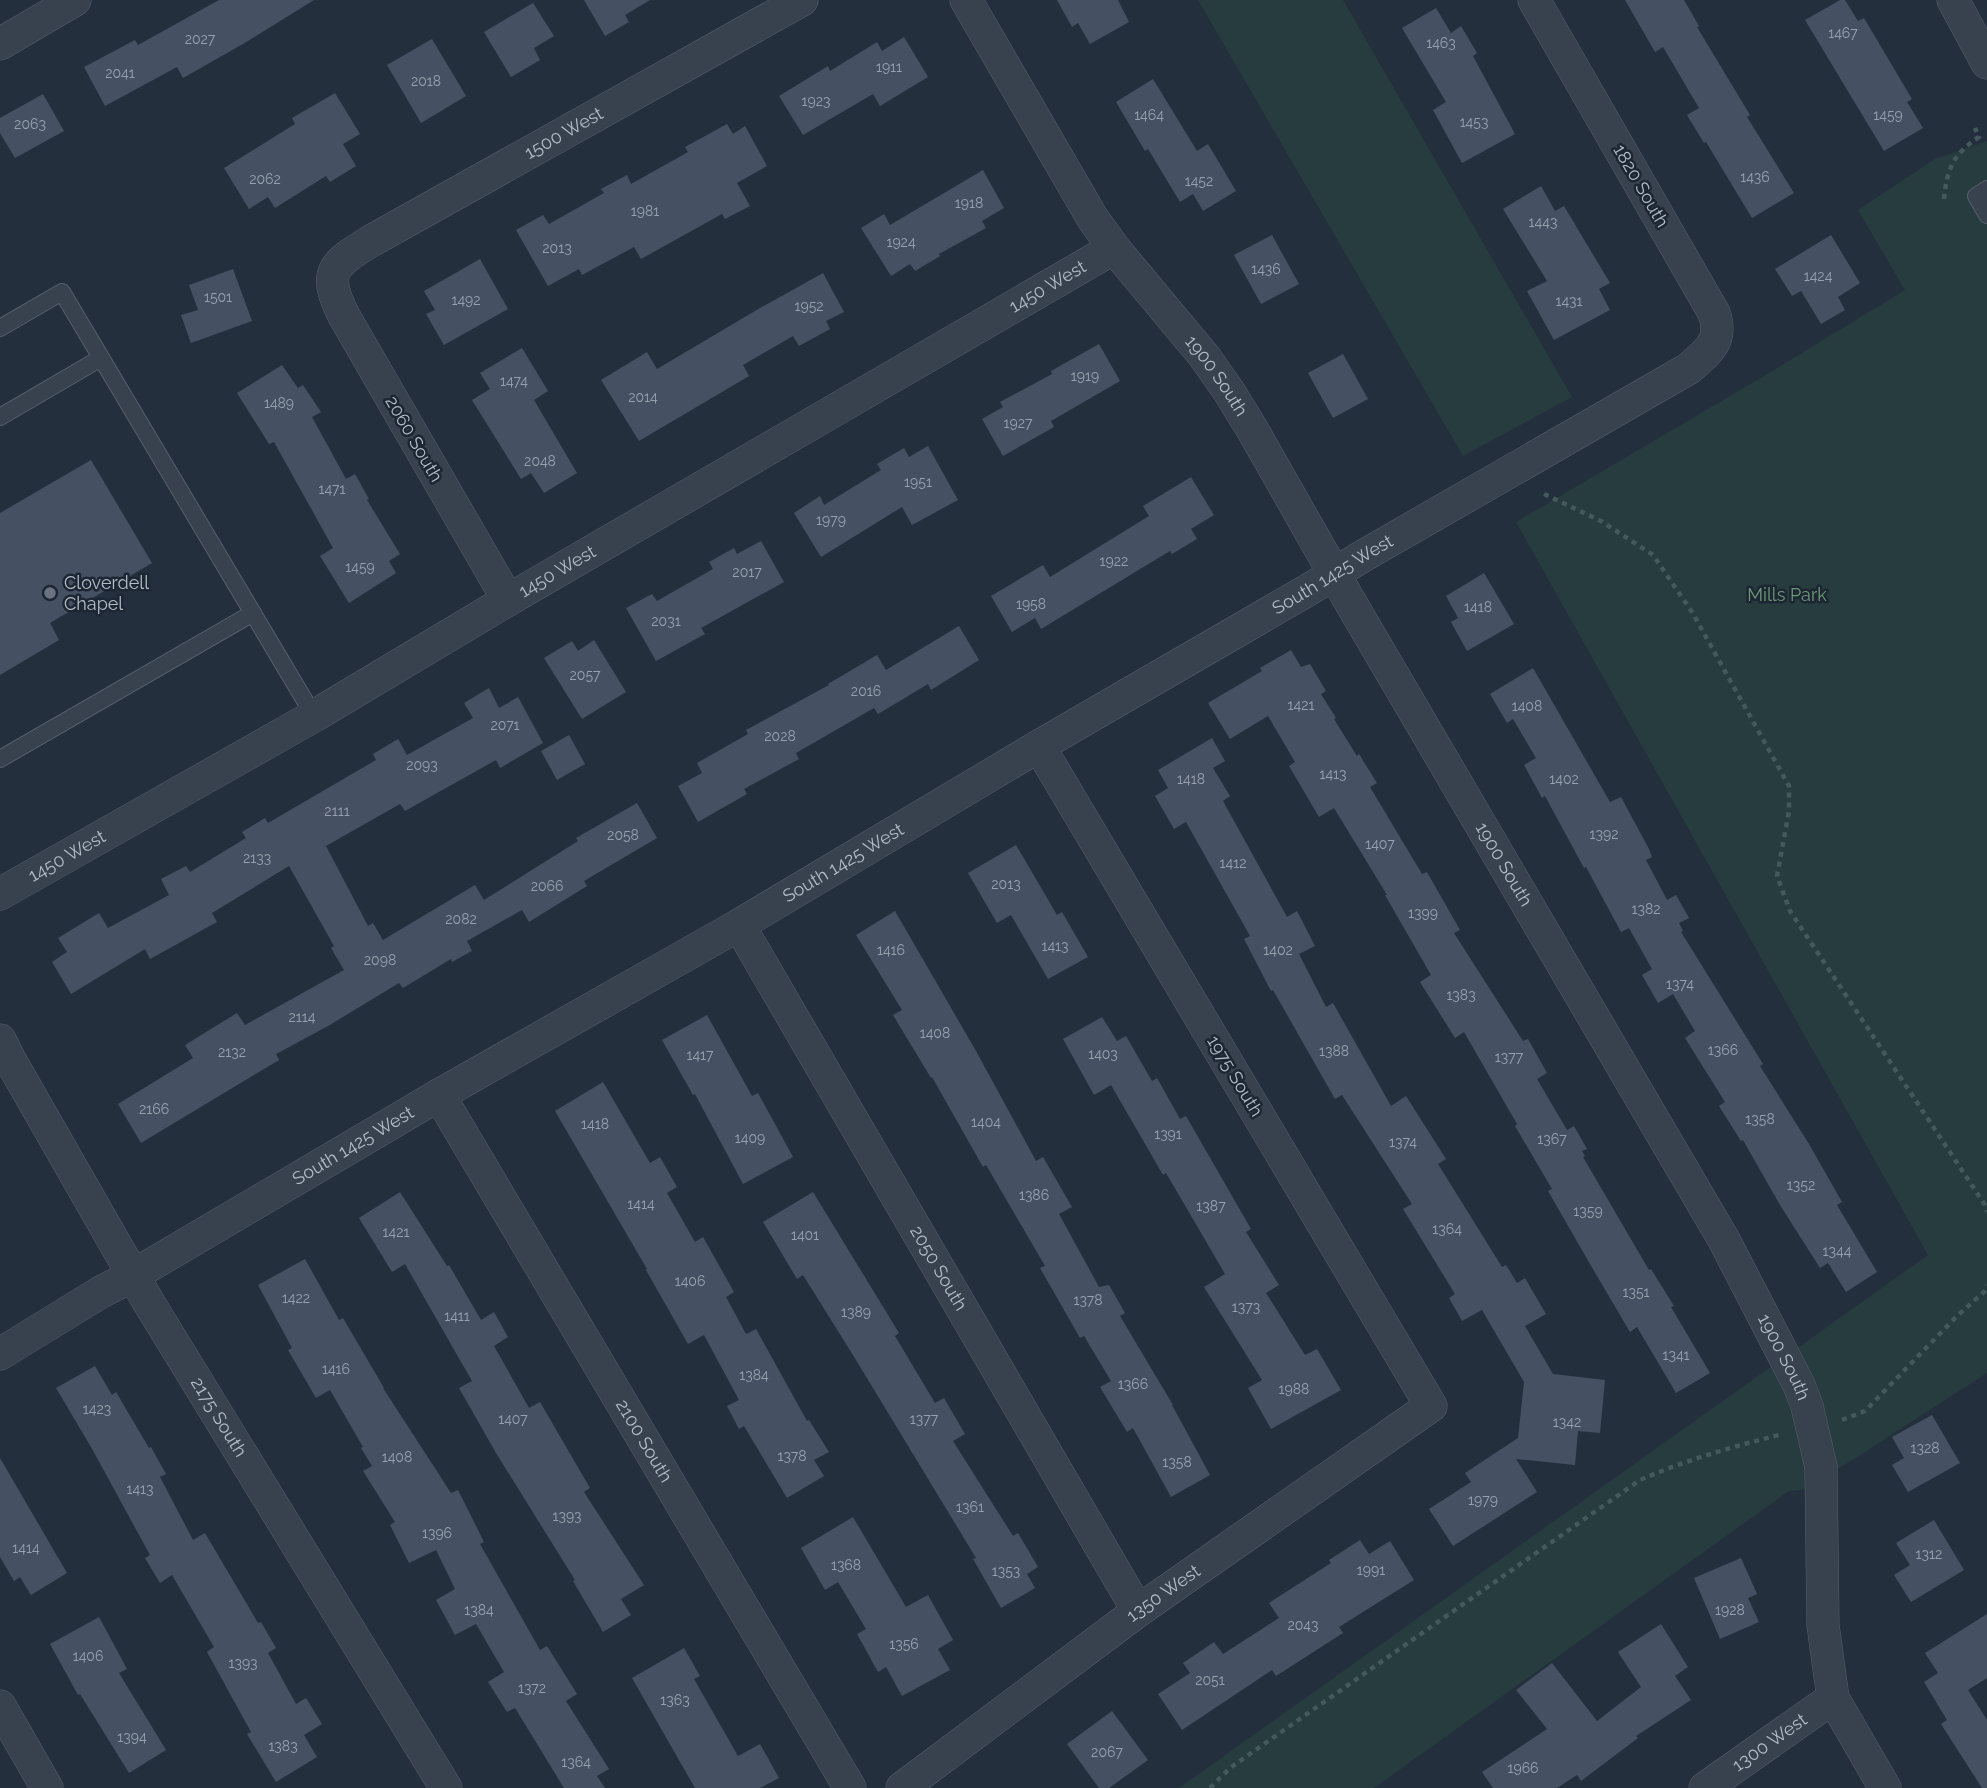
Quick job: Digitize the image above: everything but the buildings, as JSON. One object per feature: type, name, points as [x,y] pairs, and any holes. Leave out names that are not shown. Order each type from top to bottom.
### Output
[{"type":"street","points":[[0,44],[75,0]]},
{"type":"street","name":"1500 West","points":[[333,274],[348,257],[371,241],[802,0]]},
{"type":"street","name":"1900 South","points":[[966,0],[1093,219],[1228,390],[1724,1240],[1799,1385],[1807,1406],[1821,1466],[1823,1625],[1833,1698],[1885,1788]]},
{"type":"street","name":"1820 South","points":[[1534,0],[1714,313],[1718,324],[1717,339],[1688,369]]},
{"type":"street","points":[[1953,0],[1987,63]]},
{"type":"street","name":"1450 West","points":[[0,894],[314,716],[508,600],[1114,248]]},
{"type":"street","name":"2060 South","points":[[333,274],[332,290],[344,316],[508,600]]},
{"type":"street","name":"South 1425 West","points":[[0,1354],[439,1095],[739,925],[1038,746],[1688,369]]},
{"type":"street","name":"1975 South","points":[[1038,746],[1431,1406]]},
{"type":"street","name":"2050 South","points":[[739,925],[1138,1611]]},
{"type":"street","name":"2175 South","points":[[0,1040],[132,1276],[446,1788]]},
{"type":"street","name":"2100 South","points":[[439,1095],[850,1788]]},
{"type":"street","name":"1350 West","points":[[902,1788],[1138,1611],[1431,1406]]},
{"type":"street","name":"1300 West","points":[[1705,1788],[1833,1698]]},
{"type":"street","points":[[0,1706],[47,1788]]},
{"type":"lane","points":[[1987,189],[1976,196],[1987,215]]},
{"type":"lane","points":[[0,328],[62,292],[314,716]]},
{"type":"lane","points":[[0,417],[101,358]]},
{"type":"lane","points":[[0,759],[253,613]]},
{"type":"path","points":[[1944,199],[1946,177],[1954,159],[1979,137],[1975,128]]},
{"type":"path","points":[[1544,494],[1601,521],[1653,555],[1692,612],[1789,786],[1789,811],[1777,876],[1790,911],[1987,1212]]},
{"type":"path","points":[[1842,1420],[1865,1411],[1986,1289]]},
{"type":"path","points":[[1210,1788],[1230,1768],[1640,1480],[1733,1446],[1783,1434]]},
{"type":"green space","points":[[1198,0],[1343,0],[1572,397],[1463,456]]},
{"type":"green space","name":"Mills Park","points":[[1987,141],[1987,1373],[1851,1461],[1802,1490],[1789,1491],[1374,1788],[1179,1788],[1928,1255],[1516,522],[1905,290],[1858,210],[1935,159]]},
{"type":"place","name":"Cloverdell Chapel","points":[[50,593]]}]
